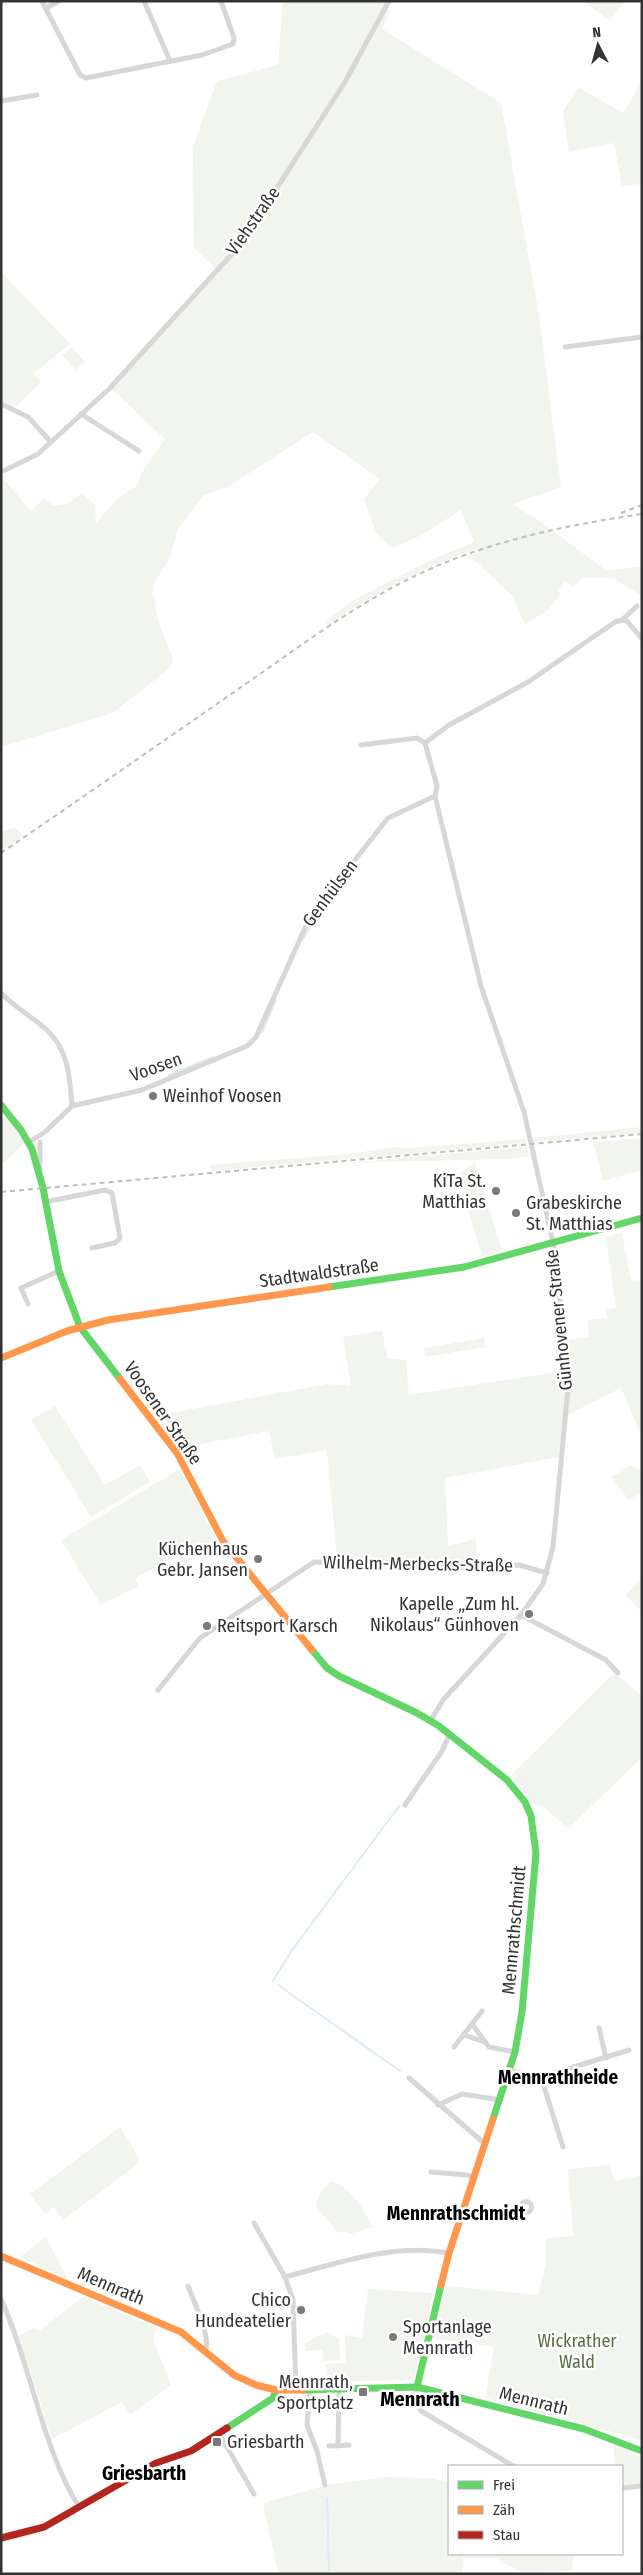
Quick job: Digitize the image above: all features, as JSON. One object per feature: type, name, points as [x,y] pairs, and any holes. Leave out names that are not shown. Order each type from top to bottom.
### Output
[{"type":"street","points":[[42,1],[80,75],[86,78],[202,55],[233,44],[234,38],[221,1]]},
{"type":"street","points":[[46,8],[59,1]]},
{"type":"street","points":[[144,1],[170,61]]},
{"type":"street","name":"Viehstraße","points":[[1,472],[38,454],[110,388],[251,231],[349,75],[389,1]]},
{"type":"street","points":[[1,101],[37,96]]},
{"type":"street","points":[[565,347],[642,337]]},
{"type":"street","points":[[1,404],[28,417],[51,442]]},
{"type":"street","points":[[81,414],[139,451]]},
{"type":"street","points":[[425,743],[450,725],[528,682],[615,622],[622,620],[636,606]]},
{"type":"street","points":[[622,620],[627,621],[642,639]]},
{"type":"street","points":[[361,745],[417,738],[425,743],[437,786],[435,796]]},
{"type":"street","name":"Günhovener Straße","points":[[431,1720],[443,1700],[521,1615],[544,1584],[552,1548],[568,1388],[556,1256],[524,1112],[481,986],[435,796]]},
{"type":"street","name":"Genhülsen","points":[[247,1046],[256,1037],[310,917],[388,818],[435,796]]},
{"type":"street","points":[[1,993],[24,1014],[48,1031],[59,1045],[70,1074],[72,1106],[45,1132],[28,1142]]},
{"type":"street","name":"Voosen","points":[[72,1106],[142,1090],[247,1046]]},
{"type":"street","points":[[1,1105],[28,1142],[40,1172]]},
{"type":"street","points":[[32,1149],[40,1142],[45,1132]]},
{"type":"street","points":[[40,1142],[40,1172],[59,1271],[80,1327]]},
{"type":"street","points":[[45,1202],[105,1190],[112,1193],[120,1238],[115,1243],[92,1248]]},
{"type":"street","name":"Stadtwaldstraße","points":[[1,1358],[80,1327],[137,1315],[464,1267],[642,1218]]},
{"type":"street","points":[[28,1304],[22,1288],[59,1271]]},
{"type":"street","name":"Voosener Straße","points":[[80,1327],[176,1453],[223,1541],[268,1593],[327,1668],[342,1679],[431,1720],[449,1736],[504,1776],[520,1792],[530,1811]]},
{"type":"street","name":"Wilhelm-Merbecks-Straße","points":[[268,1593],[272,1588],[314,1562],[325,1561],[467,1568],[519,1565],[547,1573]]},
{"type":"street","points":[[158,1690],[200,1638],[268,1593]]},
{"type":"street","points":[[521,1615],[606,1660],[618,1673]]},
{"type":"street","points":[[405,1805],[442,1751],[449,1736]]},
{"type":"street","name":"Mennrathschmidt","points":[[418,2387],[449,2253],[516,2052],[522,2012],[536,1853],[535,1832],[530,1811]]},
{"type":"street","name":"Mennrathschmidt","points":[[454,2048],[482,2010]]},
{"type":"street","points":[[472,2024],[489,2047],[516,2052]]},
{"type":"street","points":[[599,2028],[606,2058]]},
{"type":"street","points":[[464,2035],[485,2042]]},
{"type":"street","points":[[511,2071],[541,2077],[629,2050]]},
{"type":"street","points":[[541,2077],[563,2147]]},
{"type":"street","points":[[408,2078],[485,2144]]},
{"type":"street","points":[[438,2105],[462,2094],[501,2100]]},
{"type":"street","points":[[431,2172],[468,2175],[474,2179]]},
{"type":"street","points":[[463,2211],[500,2218],[524,2212]]},
{"type":"street","points":[[254,2223],[285,2277],[293,2300],[296,2390]]},
{"type":"street","points":[[285,2277],[372,2254],[437,2251],[449,2253]]},
{"type":"street","name":"Mennrath","points":[[1,2256],[181,2332],[234,2375],[256,2385],[276,2390],[418,2387],[584,2429],[642,2451]]},
{"type":"street","points":[[188,2286],[205,2332],[207,2347],[205,2351]]},
{"type":"street","points":[[1,2299],[20,2345],[56,2457],[80,2507]]},
{"type":"street","points":[[418,2387],[415,2400],[421,2411],[511,2465]]},
{"type":"street","points":[[338,2446],[339,2388]]},
{"type":"street","points":[[1,2538],[44,2527],[156,2463],[191,2451],[273,2398],[276,2390]]},
{"type":"street","points":[[310,2390],[307,2425],[317,2452],[325,2484]]},
{"type":"street","points":[[219,2433],[254,2494]]},
{"type":"street","points":[[329,2446],[349,2445]]},
{"type":"street","points":[[623,2488],[642,2486]]},
{"type":"green space","points":[[283,1],[388,1],[384,8],[390,10],[382,29],[501,103],[539,315],[561,487],[513,504],[548,527],[549,532],[553,531],[607,571],[642,566],[642,596],[613,578],[583,578],[573,587],[565,581],[558,590],[561,593],[548,610],[525,624],[512,596],[476,562],[467,557],[478,553],[476,549],[437,564],[399,582],[328,626],[326,623],[330,620],[329,618],[357,598],[435,558],[474,542],[461,510],[422,535],[391,548],[376,533],[364,499],[380,479],[313,432],[229,486],[203,496],[178,529],[169,560],[154,583],[153,593],[158,621],[173,659],[171,667],[113,713],[1,747],[1,476],[31,511],[44,498],[54,506],[67,504],[82,493],[95,505],[96,523],[118,498],[137,486],[141,474],[165,439],[112,389],[217,270],[194,248],[193,147],[217,81],[278,65]]},
{"type":"green space","points":[[583,1],[625,1],[610,21]]},
{"type":"green space","points":[[642,81],[642,184],[622,186],[614,143],[569,152],[563,111],[579,88],[623,113]]},
{"type":"green space","points":[[2,273],[70,344],[33,374],[41,382],[14,408],[1,401]]},
{"type":"green space","points":[[72,347],[85,362],[75,370],[62,355]]},
{"type":"green space","points":[[16,828],[23,836],[1,851],[1,831]]},
{"type":"green space","points":[[6,1116],[25,1142],[4,1163],[1,1160],[1,1120]]},
{"type":"green space","points":[[642,1127],[642,1133],[532,1142],[531,1138]]},
{"type":"green space","points":[[642,1138],[642,1170],[603,1181],[593,1142]]},
{"type":"green space","points":[[526,1139],[527,1143],[212,1171],[210,1165],[348,1154],[396,1147],[408,1148]]},
{"type":"green space","points":[[527,1147],[529,1156],[505,1159],[345,1163]]},
{"type":"green space","points":[[475,1162],[502,1251],[482,1256],[458,1175]]},
{"type":"green space","points":[[622,1232],[631,1281],[642,1280],[642,1437],[621,1388],[563,1417],[559,1457],[445,1478],[448,1546],[476,1539],[477,1564],[337,1559],[327,1450],[275,1459],[269,1431],[178,1448],[154,1416],[327,1384],[351,1386],[343,1337],[380,1331],[382,1331],[388,1358],[406,1360],[409,1395],[570,1370],[568,1340],[589,1337],[588,1320],[607,1318],[606,1310],[616,1308],[606,1237]]},
{"type":"green space","points":[[484,1338],[485,1347],[425,1357],[424,1348]]},
{"type":"green space","points":[[55,1406],[105,1485],[140,1465],[150,1482],[91,1517],[31,1420]]},
{"type":"green space","points":[[632,1465],[642,1471],[642,1493],[629,1500],[611,1477]]},
{"type":"green space","points":[[180,1469],[221,1550],[181,1563],[178,1556],[135,1578],[139,1586],[101,1605],[61,1540]]},
{"type":"green space","points":[[642,1579],[642,1612],[625,1595]]},
{"type":"green space","points":[[614,1673],[642,1696],[642,1757],[568,1829],[543,1806],[531,1804],[511,1775]]},
{"type":"green space","points":[[120,2127],[139,2158],[138,2164],[63,2220],[54,2207],[45,2214],[30,2194]]},
{"type":"green space","name":"Wickrather Wald","points":[[609,2165],[615,2181],[642,2175],[642,2440],[485,2398],[494,2347],[432,2338],[440,2295],[447,2286],[538,2295],[546,2262],[546,2238],[573,2236],[568,2169]]},
{"type":"green space","points":[[331,2181],[339,2184],[351,2194],[361,2206],[373,2227],[350,2234],[346,2231],[338,2233],[316,2206],[319,2194]]},
{"type":"green space","points":[[46,2237],[67,2278],[20,2257]]},
{"type":"green space","name":"Sportanlage Mennrath","points":[[368,2289],[433,2293],[414,2378],[411,2380],[327,2382],[326,2364],[346,2363],[345,2335],[362,2338]]},
{"type":"green space","points":[[83,2297],[157,2328],[153,2339],[171,2385],[130,2415],[122,2402],[52,2439],[19,2336],[34,2328],[39,2331]]},
{"type":"green space","points":[[327,2332],[339,2338],[340,2360],[323,2361],[322,2350],[306,2351],[305,2343]]},
{"type":"green space","points":[[613,2442],[642,2458],[642,2484],[623,2485],[623,2465],[615,2465]]},
{"type":"green space","points":[[385,2477],[432,2478],[448,2483],[448,2555],[574,2555],[572,2571],[521,2572],[496,2558],[463,2558],[462,2574],[278,2574],[263,2503],[327,2485]]},
{"type":"waterway","points":[[303,939],[325,902]]},
{"type":"waterway","points":[[262,1032],[276,1000]]},
{"type":"waterway","points":[[169,1075],[213,1057]]},
{"type":"waterway","points":[[273,1981],[292,1950],[400,1805]]},
{"type":"waterway","points":[[278,1985],[400,2071]]},
{"type":"waterway","points":[[80,2502],[97,2492]]},
{"type":"waterway","points":[[327,2498],[329,2570]]},
{"type":"waterway","points":[[45,2530],[75,2514]]},
{"type":"waterway","points":[[1,2542],[35,2533]]},
{"type":"railway","points":[[621,513],[642,505]]},
{"type":"railway","points":[[1,853],[313,637],[382,593],[456,558],[507,541],[560,528],[642,514]]},
{"type":"railway","points":[[1,1192],[642,1134]]},
{"type":"traffic: fast","points":[[1,1105],[21,1130],[32,1149],[43,1188],[59,1271],[80,1327],[120,1379]]},
{"type":"traffic: fast","points":[[329,1287],[464,1267],[642,1218]]},
{"type":"traffic: fast","points":[[312,1650],[327,1668],[339,1676],[417,1713],[439,1726],[507,1780],[525,1802],[531,1816],[536,1853],[522,2012],[515,2052],[493,2119]]},
{"type":"traffic: fast","points":[[417,2387],[441,2285]]},
{"type":"traffic: fast","points":[[303,2390],[417,2387],[584,2429],[642,2451]]},
{"type":"traffic: fast","points":[[227,2428],[273,2398],[276,2390]]},
{"type":"traffic: slow","points":[[1,1358],[67,1331],[108,1320],[329,1287]]},
{"type":"traffic: slow","points":[[120,1379],[177,1453],[223,1541],[312,1650]]},
{"type":"traffic: slow","points":[[441,2285],[449,2253],[493,2119]]},
{"type":"traffic: slow","points":[[1,2256],[181,2332],[234,2375],[256,2385],[276,2390],[303,2390]]},
{"type":"traffic: jam","points":[[1,2538],[44,2527],[156,2463],[191,2451],[227,2428]]},
{"type":"place","name":"Weinhof Voosen","points":[[153,1096]]},
{"type":"place","name":"KiTa St. Matthias","points":[[496,1191]]},
{"type":"place","name":"Grabeskirche St. Matthias","points":[[516,1213]]},
{"type":"place","name":"Küchenhaus Gebr. Jansen","points":[[258,1559]]},
{"type":"place","name":"Kapelle „Zum hl. Nikolaus“ Günhoven","points":[[529,1614]]},
{"type":"place","name":"Reitsport Karsch","points":[[207,1626]]},
{"type":"place","name":"Chico Hundeatelier","points":[[301,2310]]},
{"type":"place","name":"Sportanlage Mennrath","points":[[393,2337]]},
{"type":"place","name":"Mennrath, Sportplatz","points":[[363,2392]]},
{"type":"place","name":"Griesbarth","points":[[217,2442]]},
{"type":"district","name":"Mennrathheide","points":[[558,2077]]},
{"type":"district","name":"Mennrathschmidt","points":[[456,2213]]},
{"type":"district","name":"Mennrath","points":[[420,2399]]},
{"type":"district","name":"Griesbarth","points":[[144,2473]]}]
